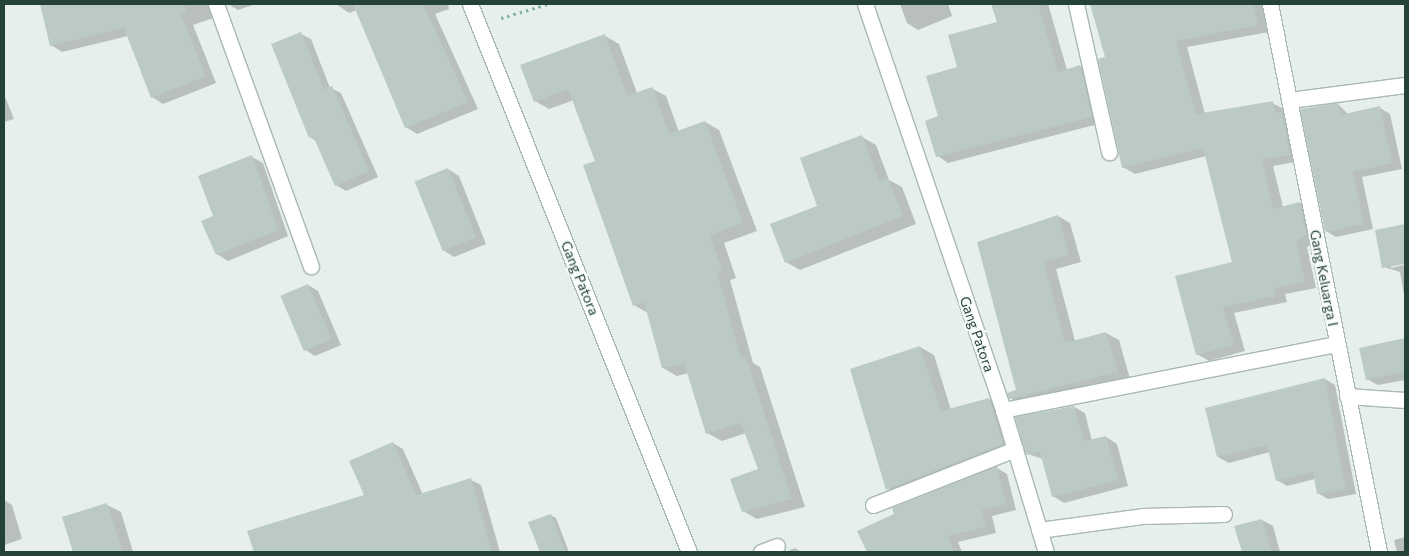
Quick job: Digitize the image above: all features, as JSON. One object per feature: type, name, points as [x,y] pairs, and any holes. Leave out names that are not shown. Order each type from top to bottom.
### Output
[{"type":"street","points":[[216,4],[311,266]]},
{"type":"street","name":"Gang Patora","points":[[470,4],[689,552]]},
{"type":"street","name":"Gang Patora","points":[[865,4],[1003,410],[1046,552]]},
{"type":"street","points":[[1076,4],[1109,152]]},
{"type":"street","name":"Gang Keluarga I","points":[[1270,4],[1379,552]]},
{"type":"street","points":[[1289,100],[1405,85]]},
{"type":"street","points":[[1003,410],[1337,344]]},
{"type":"street","points":[[1348,396],[1405,400]]},
{"type":"street","points":[[873,505],[1015,449]]},
{"type":"street","points":[[1039,530],[1142,516],[1224,514]]},
{"type":"street","points":[[761,552],[777,546]]},
{"type":"path","points":[[479,25],[548,4]]},
{"type":"building","points":[[40,4],[185,4],[186,13],[181,14],[206,76],[151,98],[124,28],[50,46]]},
{"type":"building","points":[[353,4],[423,4],[468,102],[405,128]]},
{"type":"building","points":[[991,4],[1038,4],[1058,72],[1080,65],[1092,117],[936,157],[925,121],[938,116],[926,76],[957,67],[948,35],[997,22]]},
{"type":"building","points":[[1090,4],[1254,4],[1258,25],[1176,41],[1196,114],[1273,101],[1275,113],[1282,112],[1290,155],[1262,159],[1273,209],[1300,202],[1306,235],[1296,241],[1305,282],[1274,288],[1276,296],[1223,307],[1234,345],[1196,355],[1175,276],[1232,262],[1203,148],[1122,168],[1098,59],[1105,57]]},
{"type":"building","points":[[301,32],[324,90],[332,86],[369,171],[335,186],[313,136],[309,138],[271,44]]},
{"type":"building","points":[[605,34],[627,96],[652,87],[669,134],[705,121],[743,223],[710,235],[722,271],[717,272],[741,359],[746,357],[792,499],[742,512],[730,479],[758,469],[741,423],[706,434],[684,363],[662,368],[644,302],[633,306],[583,165],[595,161],[568,89],[534,102],[520,65]]},
{"type":"building","points":[[1338,103],[1340,115],[1380,106],[1392,163],[1353,172],[1364,224],[1325,232],[1300,109]]},
{"type":"building","points":[[862,135],[879,181],[888,178],[903,216],[785,263],[770,224],[817,206],[800,158]]},
{"type":"building","points":[[252,155],[278,230],[216,255],[201,221],[213,216],[198,176]]},
{"type":"building","points":[[448,168],[476,238],[443,251],[415,181]]},
{"type":"building","points":[[1058,215],[1069,255],[1044,262],[1065,343],[1106,332],[1118,372],[1009,399],[1007,393],[1016,390],[977,242]]},
{"type":"building","points":[[1405,224],[1405,264],[1382,268],[1375,230]]},
{"type":"building","points":[[308,284],[331,339],[304,351],[280,296]]},
{"type":"building","points":[[1405,338],[1405,372],[1366,380],[1359,348]]},
{"type":"building","points":[[920,346],[941,411],[989,398],[1003,444],[886,490],[850,369]]},
{"type":"building","points":[[1325,378],[1346,489],[1317,494],[1313,472],[1276,481],[1267,445],[1217,457],[1205,408]]},
{"type":"building","points":[[1074,406],[1084,441],[1106,436],[1118,480],[1052,497],[1040,452],[1026,455],[1015,417]]},
{"type":"building","points":[[393,442],[416,495],[471,478],[492,552],[254,552],[247,531],[364,495],[349,461]]},
{"type":"building","points":[[997,466],[1006,504],[982,510],[986,527],[948,536],[954,552],[867,552],[857,531],[894,514],[892,508]]},
{"type":"building","points":[[107,503],[123,552],[73,552],[62,517]]},
{"type":"building","points":[[551,514],[565,552],[540,552],[528,522]]},
{"type":"building","points":[[1262,519],[1272,552],[1242,552],[1234,526]]}]
